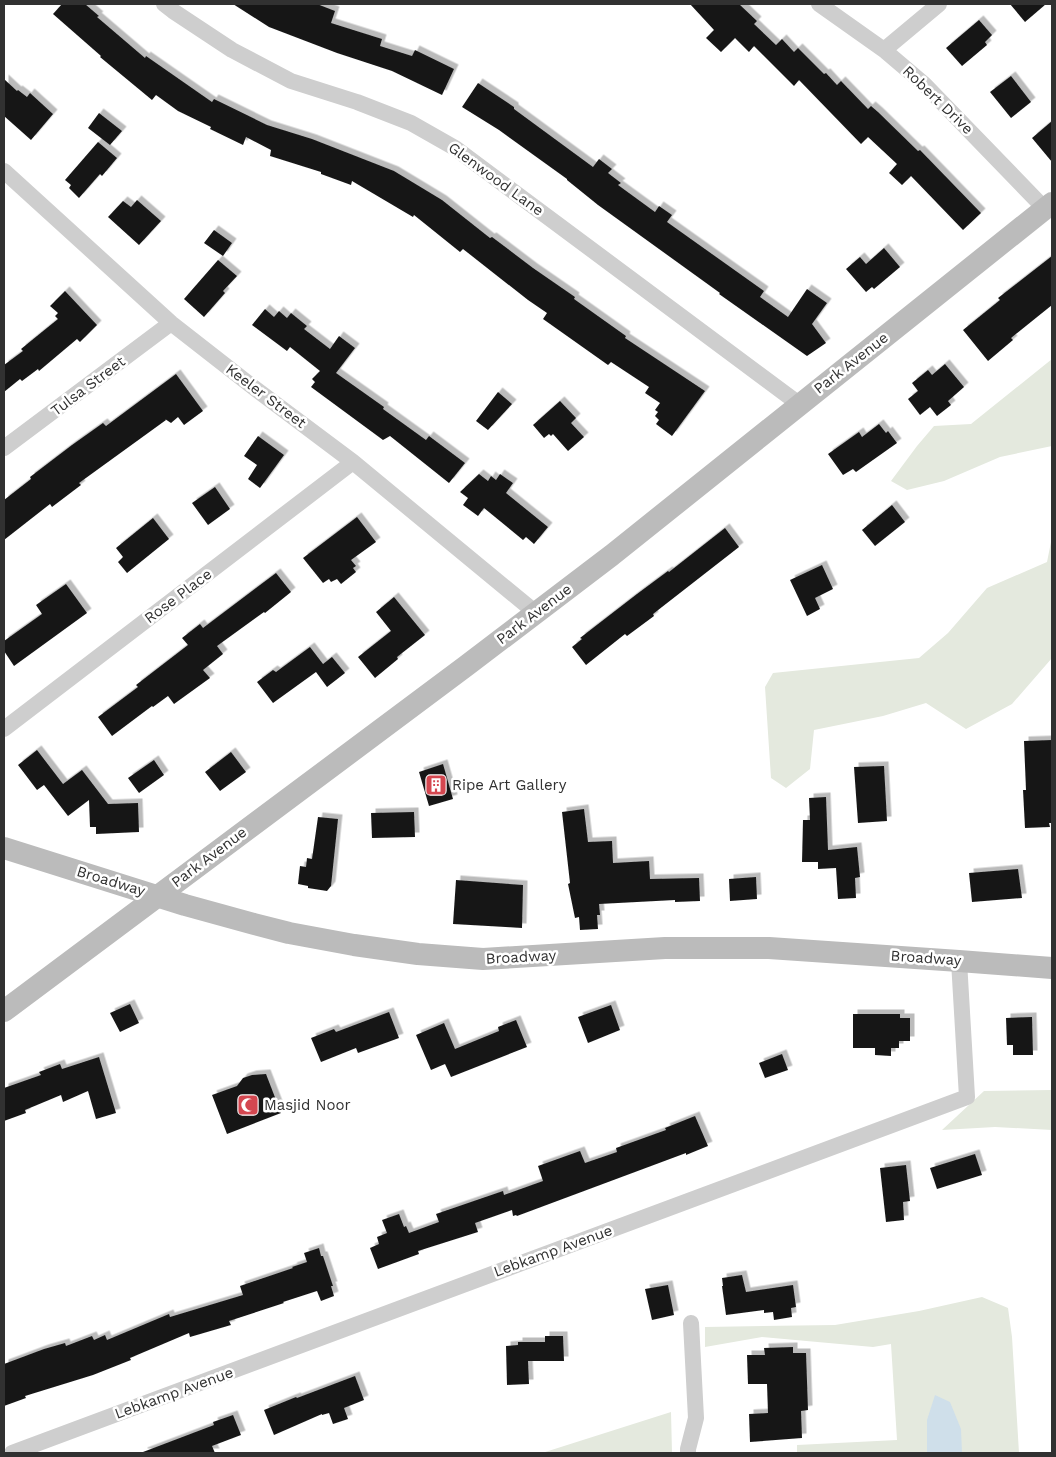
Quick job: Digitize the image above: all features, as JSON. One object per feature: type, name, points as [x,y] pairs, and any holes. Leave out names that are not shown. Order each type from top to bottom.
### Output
[{"type":"main road","name":"Park Avenue","points":[[4,1011],[612,555],[1049,206]]},
{"type":"main road","name":"Broadway","points":[[4,848],[157,896],[289,933],[354,945],[447,958],[483,959],[665,948],[721,947],[812,950],[1052,968]]},
{"type":"street","name":"Glenwood Lane","points":[[164,4],[232,50],[291,81],[357,102],[411,123],[455,148],[799,404]]},
{"type":"street","name":"Robert Drive","points":[[819,4],[884,50],[924,84],[1049,206]]},
{"type":"street","points":[[884,50],[939,4]]},
{"type":"street","name":"Keeler Street","points":[[4,171],[171,323],[353,462],[536,613]]},
{"type":"street","name":"Tulsa Street","points":[[4,448],[171,323]]},
{"type":"street","name":"Rose Place","points":[[4,729],[353,462]]},
{"type":"street","name":"Lebkamp Avenue","points":[[12,1453],[967,1097],[959,960]]},
{"type":"street","points":[[688,1453],[696,1418],[691,1323]]},
{"type":"shaded area","points":[[1052,359],[1052,446],[1000,457],[944,481],[907,490],[891,481],[934,426],[971,424]]},
{"type":"shaded area","points":[[1052,537],[1052,658],[1012,704],[966,729],[926,703],[883,716],[814,730],[810,769],[786,788],[771,778],[765,687],[773,673],[919,658],[948,633],[987,588],[1047,562]]},
{"type":"shaded area","points":[[1052,1090],[1052,1130],[995,1127],[942,1130],[984,1091]]},
{"type":"shaded area","points":[[982,1297],[1008,1308],[1012,1337],[1019,1453],[797,1453],[797,1445],[897,1440],[891,1344],[873,1347],[762,1337],[705,1347],[705,1327],[835,1325],[919,1311]]},
{"type":"shaded area","points":[[935,1395],[950,1402],[961,1429],[962,1453],[927,1453],[927,1420]]},
{"type":"shaded area","points":[[671,1412],[672,1453],[542,1453]]},
{"type":"building","points":[[62,4],[85,4],[99,16],[97,17],[145,58],[146,56],[212,102],[214,99],[267,125],[312,139],[394,171],[442,200],[490,238],[492,237],[575,297],[574,299],[626,336],[625,338],[705,391],[672,436],[656,424],[659,420],[655,416],[658,412],[655,410],[660,403],[645,393],[649,387],[611,362],[608,365],[543,319],[547,313],[463,249],[460,252],[414,215],[413,217],[352,181],[351,185],[321,174],[321,172],[270,156],[271,150],[246,137],[243,145],[178,111],[156,95],[152,100],[100,57],[53,14]]},
{"type":"building","points":[[233,4],[317,4],[335,11],[331,23],[382,39],[380,46],[412,56],[415,50],[454,69],[442,95],[392,71],[337,53],[269,27]]},
{"type":"building","points":[[690,4],[739,4],[757,21],[754,24],[776,45],[782,39],[794,52],[798,48],[837,85],[841,81],[868,109],[871,106],[878,112],[918,151],[920,150],[981,213],[963,230],[911,176],[902,185],[889,173],[897,164],[868,137],[861,144],[799,80],[794,86],[754,46],[749,52],[735,38],[721,52],[706,38],[714,30]]},
{"type":"building","points":[[1010,4],[1046,4],[1025,22]]},
{"type":"building","points":[[979,20],[992,35],[985,42],[987,45],[962,66],[946,48]]},
{"type":"building","points":[[1011,76],[1031,102],[1011,118],[990,92]]},
{"type":"building","points":[[4,79],[27,97],[30,93],[53,114],[31,140],[4,116]]},
{"type":"building","points":[[478,83],[514,107],[514,109],[593,167],[599,159],[612,169],[608,173],[621,183],[618,185],[655,212],[659,206],[672,215],[667,222],[764,291],[760,297],[788,317],[807,289],[827,303],[812,324],[826,343],[807,356],[598,205],[567,179],[499,130],[462,107]]},
{"type":"building","points":[[99,113],[122,131],[110,145],[88,128]]},
{"type":"building","points":[[1052,121],[1052,162],[1032,138]]},
{"type":"building","points":[[98,142],[117,158],[102,176],[100,174],[79,198],[69,188],[71,185],[65,180]]},
{"type":"building","points":[[137,200],[161,221],[139,245],[108,217],[123,201],[131,207]]},
{"type":"building","points":[[214,230],[232,243],[223,256],[204,243]]},
{"type":"building","points":[[884,248],[900,267],[874,289],[872,287],[866,292],[846,269],[860,257],[866,264]]},
{"type":"building","points":[[1052,256],[1052,305],[1011,338],[1013,340],[988,361],[963,330],[1000,300],[998,298]]},
{"type":"building","points":[[218,260],[237,276],[223,291],[225,293],[204,317],[184,299]]},
{"type":"building","points":[[65,291],[97,325],[80,342],[77,339],[39,371],[38,369],[22,381],[20,379],[4,392],[4,365],[23,351],[21,349],[58,319],[55,316],[58,313],[50,306]]},
{"type":"building","points":[[265,309],[274,317],[279,311],[287,318],[291,313],[307,326],[304,329],[330,349],[339,336],[355,348],[336,373],[426,440],[429,436],[465,463],[449,483],[390,436],[383,440],[311,387],[315,382],[312,379],[320,371],[290,347],[287,351],[252,325]]},
{"type":"building","points":[[945,364],[964,387],[948,401],[951,405],[937,416],[930,407],[920,415],[908,399],[918,391],[912,383],[928,370],[932,375]]},
{"type":"building","points":[[176,374],[203,411],[184,425],[178,417],[171,423],[165,419],[79,483],[81,485],[52,507],[50,504],[4,540],[4,500],[31,479],[30,477],[72,445],[103,423],[106,426]]},
{"type":"building","points":[[498,392],[512,404],[488,430],[476,421]]},
{"type":"building","points":[[560,401],[576,418],[571,423],[584,437],[568,451],[553,434],[551,436],[549,434],[544,438],[533,425]]},
{"type":"building","points":[[879,424],[886,433],[888,431],[897,443],[856,472],[853,469],[843,475],[828,454],[859,432],[862,437]]},
{"type":"building","points":[[258,436],[284,455],[260,488],[248,479],[257,465],[244,456]]},
{"type":"building","points":[[479,474],[488,481],[491,476],[496,480],[500,474],[513,483],[506,493],[548,527],[534,544],[526,537],[523,540],[484,508],[478,516],[463,505],[468,498],[460,492]]},
{"type":"building","points":[[215,487],[230,509],[208,525],[192,503]]},
{"type":"building","points":[[892,505],[905,522],[875,546],[862,530]]},
{"type":"building","points":[[357,517],[376,542],[351,560],[356,566],[353,568],[356,572],[341,584],[337,579],[331,582],[329,579],[323,583],[303,558]]},
{"type":"building","points":[[153,518],[169,539],[127,573],[118,562],[123,557],[116,548]]},
{"type":"building","points":[[725,528],[739,547],[653,614],[654,616],[627,636],[625,634],[586,665],[572,647],[582,639],[580,638]]},
{"type":"building","points":[[822,565],[833,589],[815,598],[820,609],[807,616],[790,580]]},
{"type":"building","points":[[276,573],[291,592],[265,613],[217,646],[223,654],[203,670],[210,678],[174,704],[168,696],[112,736],[98,717],[138,687],[136,685],[188,645],[182,638],[200,624],[203,628]]},
{"type":"building","points":[[66,584],[87,613],[14,666],[4,651],[4,641],[42,614],[36,605]]},
{"type":"building","points":[[394,597],[425,635],[397,657],[398,659],[375,678],[358,657],[391,631],[376,612]]},
{"type":"building","points":[[310,647],[323,664],[332,657],[345,673],[327,687],[316,672],[273,703],[257,682],[273,670],[276,672]]},
{"type":"building","points":[[1052,740],[1052,823],[1049,823],[1050,827],[1025,828],[1023,790],[1026,790],[1024,741]]},
{"type":"building","points":[[37,750],[63,784],[82,770],[108,804],[138,803],[139,832],[96,834],[96,827],[90,827],[89,800],[68,816],[44,785],[37,790],[18,765]]},
{"type":"building","points":[[231,752],[246,772],[220,791],[205,772]]},
{"type":"building","points":[[154,760],[164,775],[139,793],[128,778]]},
{"type":"building","name":"Ripe Art Gallery","points":[[443,764],[453,799],[429,806],[419,772]]},
{"type":"building","points":[[884,766],[887,821],[858,823],[854,767]]},
{"type":"building","points":[[826,797],[828,850],[857,847],[860,877],[855,878],[856,898],[838,899],[836,868],[818,869],[818,862],[802,862],[803,820],[810,820],[809,798]]},
{"type":"building","points":[[584,809],[588,842],[612,841],[613,863],[649,861],[650,879],[699,878],[700,901],[675,902],[675,900],[599,904],[600,915],[597,915],[598,929],[580,930],[579,917],[575,918],[568,884],[570,883],[562,812]]},
{"type":"building","points":[[414,812],[415,837],[372,838],[371,813]]},
{"type":"building","points":[[318,817],[338,819],[331,886],[327,891],[308,888],[308,886],[298,884],[300,866],[306,867],[307,858],[312,859]]},
{"type":"building","points":[[1018,869],[1022,898],[972,902],[969,873]]},
{"type":"building","points":[[756,877],[757,899],[730,901],[729,879]]},
{"type":"building","points":[[456,880],[523,885],[522,928],[453,924]]},
{"type":"building","points":[[130,1004],[139,1023],[120,1032],[110,1013]]},
{"type":"building","points":[[611,1005],[620,1030],[588,1043],[578,1017]]},
{"type":"building","points":[[389,1012],[399,1038],[358,1053],[356,1048],[321,1062],[311,1038],[334,1029],[336,1032]]},
{"type":"building","points":[[853,1014],[900,1014],[900,1018],[910,1018],[910,1041],[899,1041],[899,1048],[891,1048],[891,1056],[875,1055],[875,1048],[853,1048]]},
{"type":"building","points":[[1032,1017],[1033,1055],[1013,1055],[1013,1045],[1007,1045],[1006,1018]]},
{"type":"building","points":[[516,1020],[527,1047],[451,1077],[445,1064],[431,1070],[416,1035],[444,1023],[455,1049],[499,1031],[498,1027]]},
{"type":"building","points":[[782,1054],[788,1070],[765,1078],[759,1063]]},
{"type":"building","points":[[99,1057],[116,1113],[96,1119],[88,1091],[63,1102],[61,1095],[25,1110],[26,1113],[4,1121],[4,1088],[41,1075],[39,1072],[60,1064],[62,1069]]},
{"type":"building","name":"Masjid Noor","points":[[266,1074],[281,1113],[227,1134],[212,1095],[237,1086],[243,1078]]},
{"type":"building","points":[[695,1116],[708,1146],[517,1216],[513,1216],[512,1210],[475,1223],[478,1232],[418,1251],[419,1254],[378,1269],[370,1248],[379,1244],[377,1237],[387,1233],[382,1220],[399,1214],[404,1227],[406,1226],[409,1233],[439,1222],[436,1214],[503,1191],[504,1195],[543,1181],[538,1166],[580,1151],[585,1163],[617,1152],[616,1148],[666,1130],[665,1128]]},
{"type":"building","points":[[975,1154],[982,1175],[937,1189],[930,1168]]},
{"type":"building","points":[[906,1165],[910,1201],[903,1202],[904,1220],[886,1222],[880,1168]]},
{"type":"building","points":[[319,1248],[333,1286],[331,1286],[334,1296],[321,1301],[317,1291],[229,1321],[231,1325],[190,1337],[189,1333],[93,1375],[25,1396],[26,1398],[4,1406],[4,1364],[44,1349],[65,1343],[66,1346],[92,1336],[94,1340],[105,1335],[107,1340],[169,1314],[170,1317],[243,1295],[240,1286],[307,1262],[304,1253]]},
{"type":"building","points":[[742,1275],[746,1292],[793,1285],[796,1307],[791,1308],[792,1317],[774,1320],[773,1312],[764,1313],[764,1310],[726,1315],[722,1278]]},
{"type":"building","points":[[668,1285],[674,1315],[652,1320],[645,1289]]},
{"type":"building","points":[[545,1336],[563,1336],[564,1361],[528,1361],[529,1384],[507,1385],[506,1346],[518,1345],[518,1342],[545,1342]]},
{"type":"building","points":[[793,1347],[793,1353],[806,1353],[808,1410],[801,1411],[802,1438],[750,1442],[749,1414],[768,1413],[767,1384],[748,1384],[747,1355],[765,1355],[764,1348]]},
{"type":"building","points":[[355,1376],[364,1400],[344,1408],[348,1419],[333,1424],[329,1413],[322,1414],[274,1435],[264,1410]]},
{"type":"building","points":[[233,1415],[241,1435],[212,1446],[215,1453],[143,1453],[214,1425],[213,1422]]},
{"type":"place","name":"Ripe Art Gallery","points":[[436,785]]},
{"type":"place","name":"Masjid Noor","points":[[248,1105]]}]
